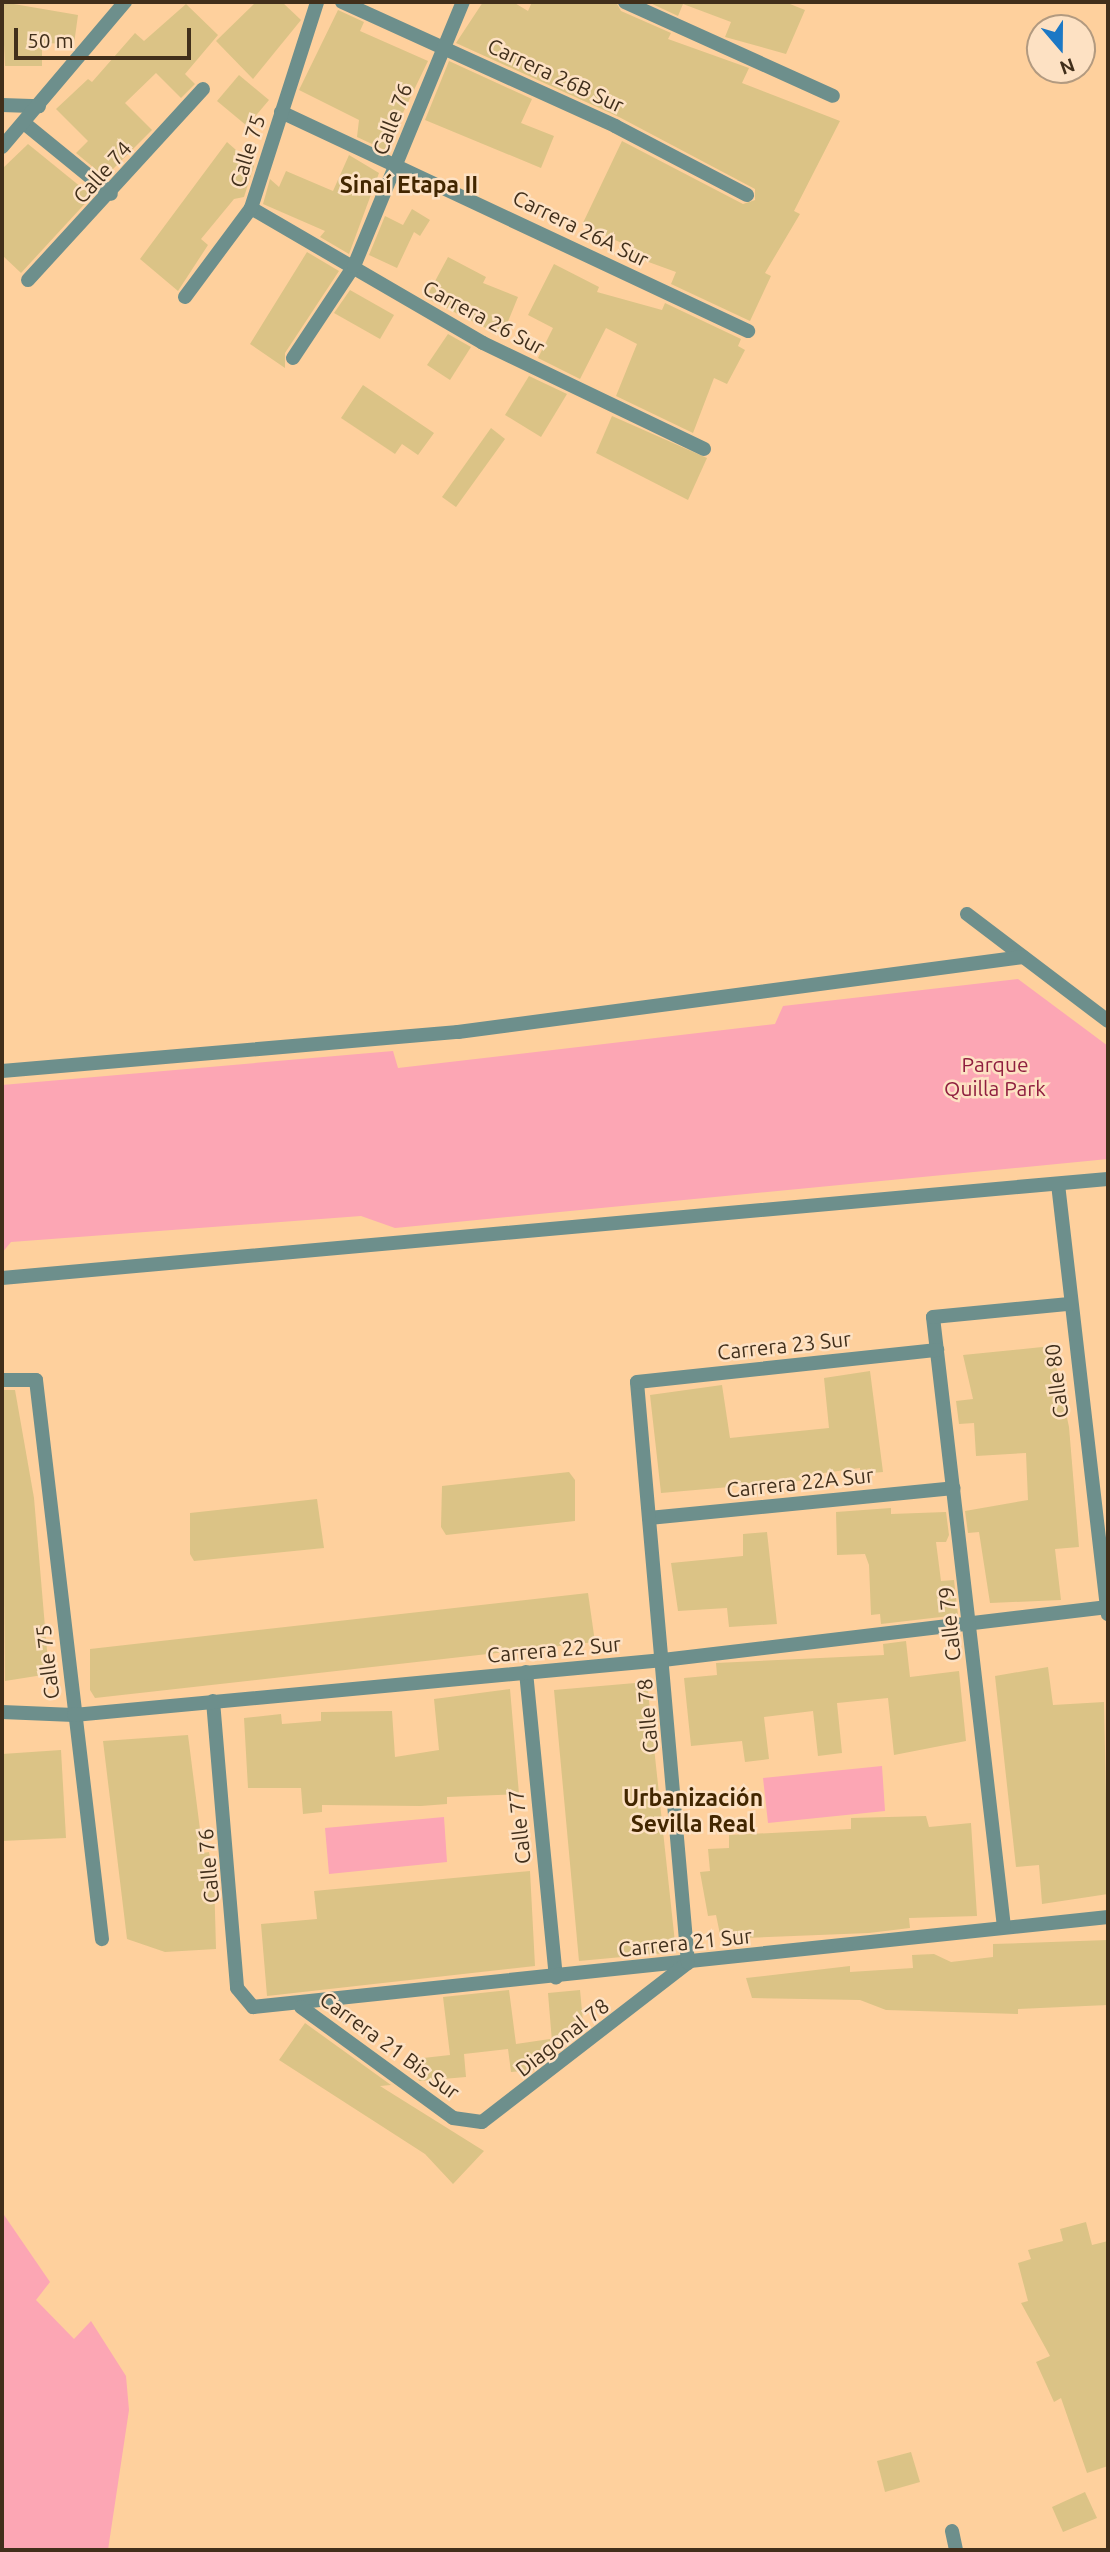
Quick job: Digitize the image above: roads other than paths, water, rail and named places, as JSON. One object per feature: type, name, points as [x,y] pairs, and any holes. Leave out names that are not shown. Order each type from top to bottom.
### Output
[{"type":"street","points":[[2,147],[125,2]]},
{"type":"street","name":"Calle 75","points":[[185,297],[251,208],[317,2]]},
{"type":"street","name":"Carrera 26B Sur","points":[[342,2],[442,45],[747,195]]},
{"type":"street","name":"Calle 76","points":[[293,358],[354,266],[398,164],[442,45],[463,2]]},
{"type":"street","points":[[625,2],[833,96]]},
{"type":"street","name":"Calle 74","points":[[28,280],[111,194],[203,89]]},
{"type":"street","points":[[2,105],[39,106]]},
{"type":"street","name":"Carrera 26A Sur","points":[[281,112],[398,164],[748,331]]},
{"type":"street","points":[[24,123],[111,194]]},
{"type":"street","name":"Carrera 26 Sur","points":[[251,208],[483,343],[704,449]]},
{"type":"street","points":[[967,914],[1108,1021]]},
{"type":"street","points":[[2,1071],[458,1032],[1023,957]]},
{"type":"street","points":[[2,1278],[1108,1179]]},
{"type":"street","name":"Calle 80","points":[[1058,1184],[1069,1304],[1108,1614]]},
{"type":"street","name":"Calle 79","points":[[1004,1927],[933,1317],[1069,1304]]},
{"type":"street","name":"Carrera 23 Sur","points":[[637,1382],[937,1350]]},
{"type":"street","name":"Calle 75","points":[[2,1380],[36,1380],[102,1939]]},
{"type":"street","name":"Calle 78","points":[[637,1382],[688,1963]]},
{"type":"street","name":"Carrera 22A Sur","points":[[649,1518],[954,1488]]},
{"type":"street","name":"Carrera 22 Sur","points":[[2,1712],[74,1715],[663,1660],[970,1626],[1108,1607]]},
{"type":"street","name":"Calle 77","points":[[526,1672],[556,1978]]},
{"type":"street","name":"Calle 76","points":[[213,1701],[237,1988],[253,2007],[266,2010]]},
{"type":"street","name":"Carrera 21 Sur","points":[[266,2010],[1108,1917]]},
{"type":"street","name":"Diagonal 78","points":[[453,2118],[482,2122],[503,2110],[688,1963]]},
{"type":"street","name":"Carrera 21 Bis Sur","points":[[301,2007],[453,2118]]},
{"type":"street","points":[[952,2531],[956,2550]]},
{"type":"district","name":"Sinaí Etapa II","points":[[409,185]]},
{"type":"district","name":"Urbanización Sevilla Real","points":[[693,1811]]},
{"type":"park label","name":"Parque Quilla Park","points":[[995,1076]]}]
